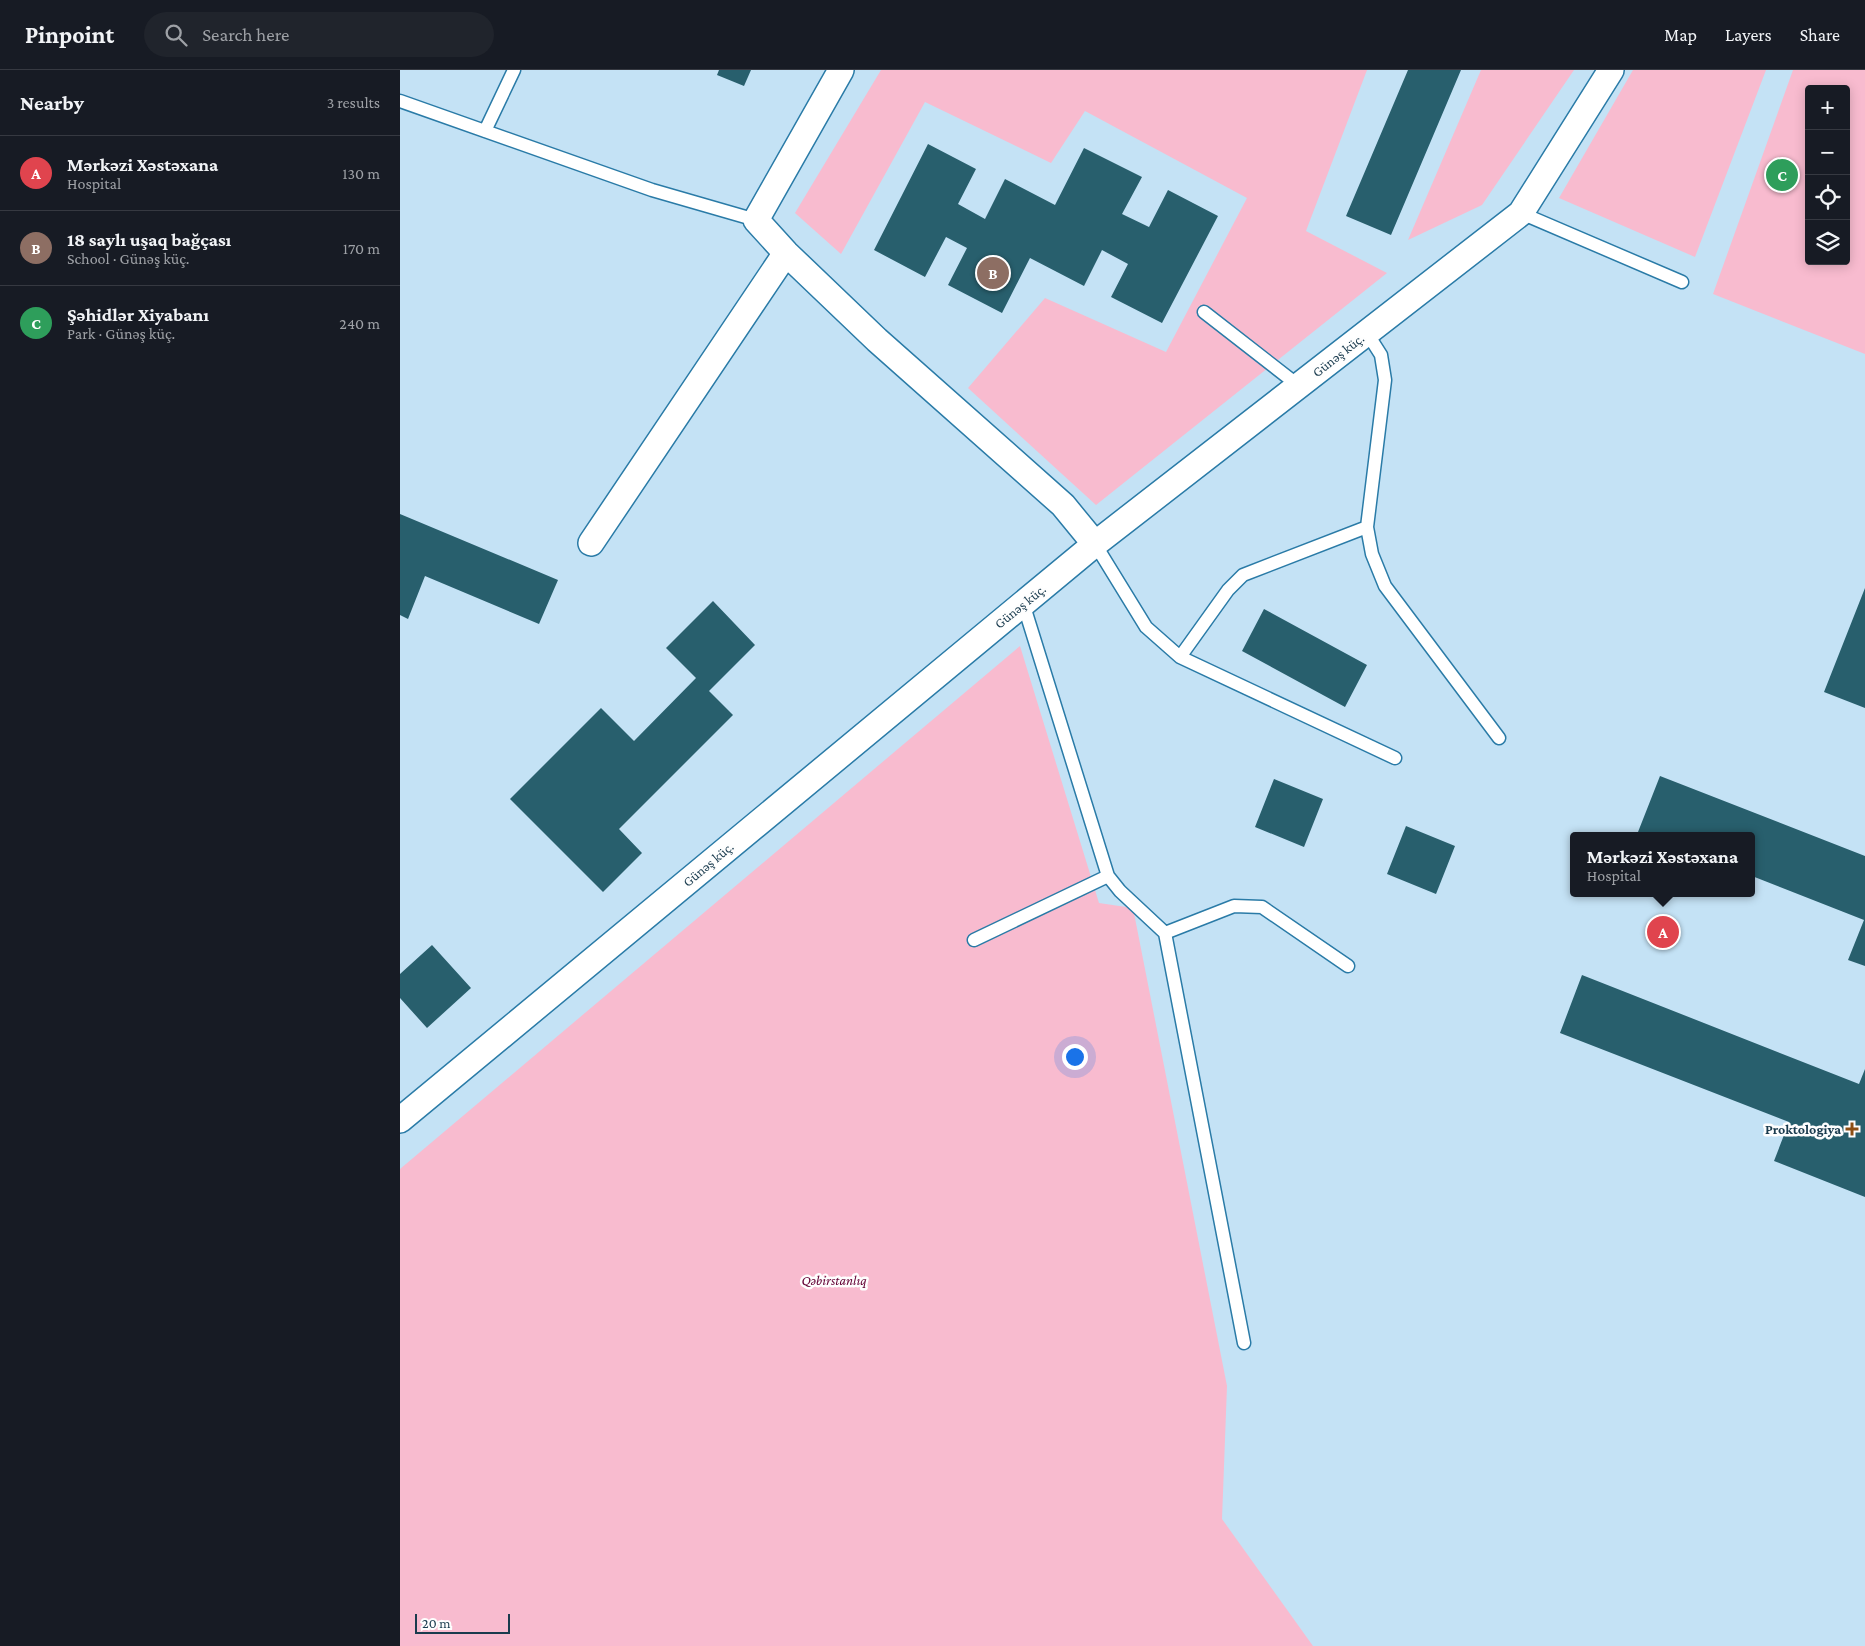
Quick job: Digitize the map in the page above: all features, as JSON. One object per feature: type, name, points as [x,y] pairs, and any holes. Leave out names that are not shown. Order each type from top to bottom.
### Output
[{"type":"street","points":[[841,70],[756,220],[786,253],[877,340],[1063,505],[1095,544]]},
{"type":"street","name":"Günəş küç.","points":[[400,1120],[1095,544],[1521,213],[1611,70]]},
{"type":"street","points":[[591,543],[786,253]]},
{"type":"lane","points":[[485,131],[514,70]]},
{"type":"lane","points":[[400,101],[652,190],[756,220]]},
{"type":"lane","points":[[1521,213],[1682,282]]},
{"type":"lane","points":[[1204,312],[1299,386]]},
{"type":"lane","points":[[1367,333],[1381,355],[1385,380],[1367,527],[1372,554],[1385,586],[1499,738]]},
{"type":"lane","points":[[1180,657],[1228,590],[1243,575],[1367,527]]},
{"type":"lane","points":[[1095,544],[1146,627],[1180,657],[1395,758]]},
{"type":"lane","points":[[1023,603],[1108,876],[1120,891],[1165,933],[1244,1343]]},
{"type":"lane","points":[[974,940],[1108,876]]},
{"type":"lane","points":[[1165,933],[1234,906],[1262,907],[1348,966]]},
{"type":"green space","points":[[881,70],[1367,70],[1306,231],[1387,273],[1096,505],[968,388],[1045,298],[1166,352],[1247,198],[1085,111],[1051,163],[925,102],[841,254],[795,213]]},
{"type":"green space","points":[[1481,70],[1574,70],[1482,205],[1408,240]]},
{"type":"green space","points":[[1633,70],[1766,70],[1695,257],[1559,198]]},
{"type":"green space","points":[[1793,70],[1865,70],[1865,354],[1713,294]]},
{"type":"green space","name":"Qəbirstanlıq","points":[[1020,646],[1099,903],[1133,908],[1227,1386],[1222,1519],[1313,1646],[400,1646],[400,1169]]},
{"type":"building","points":[[719,70],[751,70],[744,86],[717,75]]},
{"type":"building","points":[[1408,70],[1461,70],[1391,235],[1346,216]]},
{"type":"building","points":[[928,144],[976,169],[958,204],[985,219],[1005,179],[1055,205],[1084,148],[1142,177],[1122,214],[1149,227],[1168,190],[1218,216],[1162,323],[1111,297],[1128,264],[1102,250],[1084,286],[1030,258],[1002,313],[948,285],[967,248],[946,237],[925,277],[874,250]]},
{"type":"building","points":[[400,514],[558,580],[539,624],[425,576],[408,619],[400,615]]},
{"type":"building","points":[[1865,588],[1865,708],[1824,692]]},
{"type":"building","points":[[713,601],[755,645],[709,691],[733,715],[619,829],[642,853],[603,892],[510,799],[601,708],[634,741],[696,678],[666,648]]},
{"type":"building","points":[[1264,609],[1367,665],[1345,707],[1242,651]]},
{"type":"building","points":[[1660,776],[1865,856],[1865,966],[1848,960],[1864,920],[1755,877],[1755,832],[1638,832]]},
{"type":"building","points":[[1274,779],[1323,799],[1304,847],[1255,827]]},
{"type":"building","points":[[1406,826],[1455,846],[1436,894],[1387,874]]},
{"type":"building","points":[[432,945],[471,988],[427,1028],[400,998],[400,974]]},
{"type":"building","points":[[1582,975],[1859,1084],[1865,1069],[1865,1197],[1774,1161],[1789,1122],[1560,1033]]},
{"type":"place","name":"Şəhidlər Xiyabanı","points":[[1782,175]]},
{"type":"place","name":"18 saylı uşaq bağçası","points":[[993,273]]},
{"type":"place","name":"Mərkəzi Xəstəxana","points":[[1663,932]]},
{"type":"place","name":"Proktologiya","points":[[1852,1129]]}]
